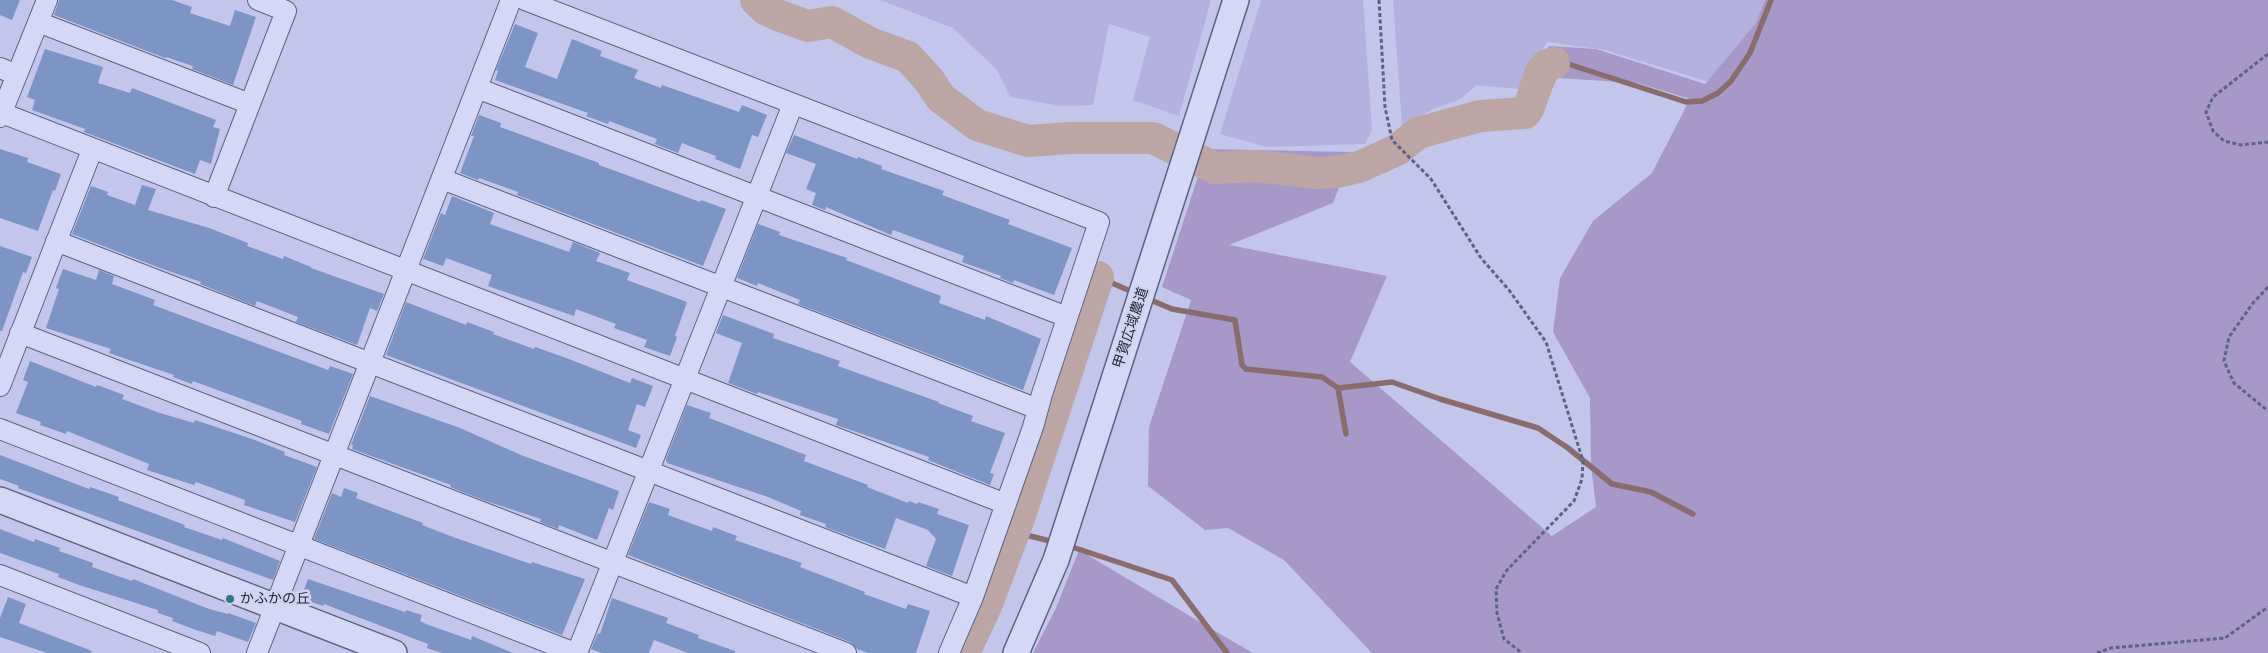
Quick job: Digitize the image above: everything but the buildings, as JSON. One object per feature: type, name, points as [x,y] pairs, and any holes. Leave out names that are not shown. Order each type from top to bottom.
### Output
[{"type":"street","points":[[46,0],[38,22],[8,72],[1,115],[1006,504]]},
{"type":"street","points":[[214,197],[286,11],[258,0]]},
{"type":"street","points":[[257,653],[511,0]]},
{"type":"street","points":[[525,0],[1099,222],[1006,504],[949,653]]},
{"type":"street","name":"甲賀広域農道","points":[[1016,653],[1059,550],[1236,0]]},
{"type":"street","points":[[38,22],[250,104]]},
{"type":"street","points":[[478,88],[1068,317]]},
{"type":"street","points":[[0,429],[576,653],[793,104]]},
{"type":"street","points":[[0,386],[92,150]]},
{"type":"street","points":[[442,179],[1038,409]]},
{"type":"street","points":[[56,241],[972,597]]},
{"type":"street","points":[[20,333],[846,653]]},
{"type":"street","points":[[0,500],[394,653]]},
{"type":"street","points":[[0,575],[200,653]]},
{"type":"path","points":[[1379,0],[1385,107],[1392,140],[1431,178],[1481,258],[1510,290],[1546,342],[1583,460],[1582,479],[1574,501],[1507,570],[1496,589],[1497,614],[1504,639],[1522,653]]},
{"type":"path","points":[[2268,54],[2213,98],[2206,112],[2213,131],[2224,141],[2241,146],[2268,142]]},
{"type":"path","points":[[2268,287],[2253,303],[2228,337],[2224,360],[2234,383],[2268,411]]},
{"type":"path","points":[[2097,653],[2111,648],[2225,638],[2268,607]]},
{"type":"shaded area","points":[[880,0],[1211,0],[1179,116],[1133,100],[1150,37],[1109,24],[1093,105],[1061,106],[1010,97],[997,70],[953,28]]},
{"type":"shaded area","points":[[1261,0],[1363,0],[1372,130],[1365,144],[1267,147],[1220,134]]},
{"type":"shaded area","points":[[1393,0],[1764,0],[1767,30],[1712,83],[1605,50],[1547,42],[1518,89],[1477,85],[1459,100],[1435,108],[1402,126]]},
{"type":"shaded area","points":[[1765,0],[2268,0],[2268,653],[1372,653],[1284,560],[1228,528],[1205,530],[1148,486],[1149,427],[1191,300],[1162,287],[1207,149],[1353,152],[1333,203],[1229,245],[1387,276],[1350,362],[1552,536],[1596,507],[1591,465],[1590,398],[1553,332],[1560,278],[1593,221],[1652,173],[1690,99],[1638,83],[1557,78],[1547,101],[1527,85],[1549,46],[1596,49],[1705,84],[1756,23]]},
{"type":"shaded area","points":[[1079,550],[1253,653],[1033,653],[1056,608]]},
{"type":"waterway","points":[[756,0],[765,9],[780,16],[808,26],[832,22],[870,43],[908,57],[929,80],[941,98],[977,125],[1028,141],[1070,138],[1153,138],[1215,168],[1257,166],[1316,173],[1337,172],[1359,167],[1397,150],[1418,133],[1480,116],[1525,113],[1529,107],[1541,72],[1547,65],[1554,63]]},
{"type":"waterway","points":[[1554,63],[1565,63],[1686,102],[1702,101],[1718,93],[1731,81],[1750,53],[1771,0]]},
{"type":"waterway","points":[[1098,277],[1135,293]]},
{"type":"waterway","points":[[964,653],[986,606],[1018,521],[1098,277]]},
{"type":"waterway","points":[[1146,298],[1172,309],[1235,320],[1242,365],[1246,369],[1322,377],[1338,388],[1392,382],[1440,399],[1538,428],[1568,448],[1612,484],[1651,492],[1693,514]]},
{"type":"waterway","points":[[1338,388],[1346,434]]},
{"type":"waterway","points":[[1014,532],[1054,542]]},
{"type":"waterway","points":[[1066,545],[1172,580],[1227,653]]},
{"type":"place","name":"かふかの丘","points":[[230,599]]}]
